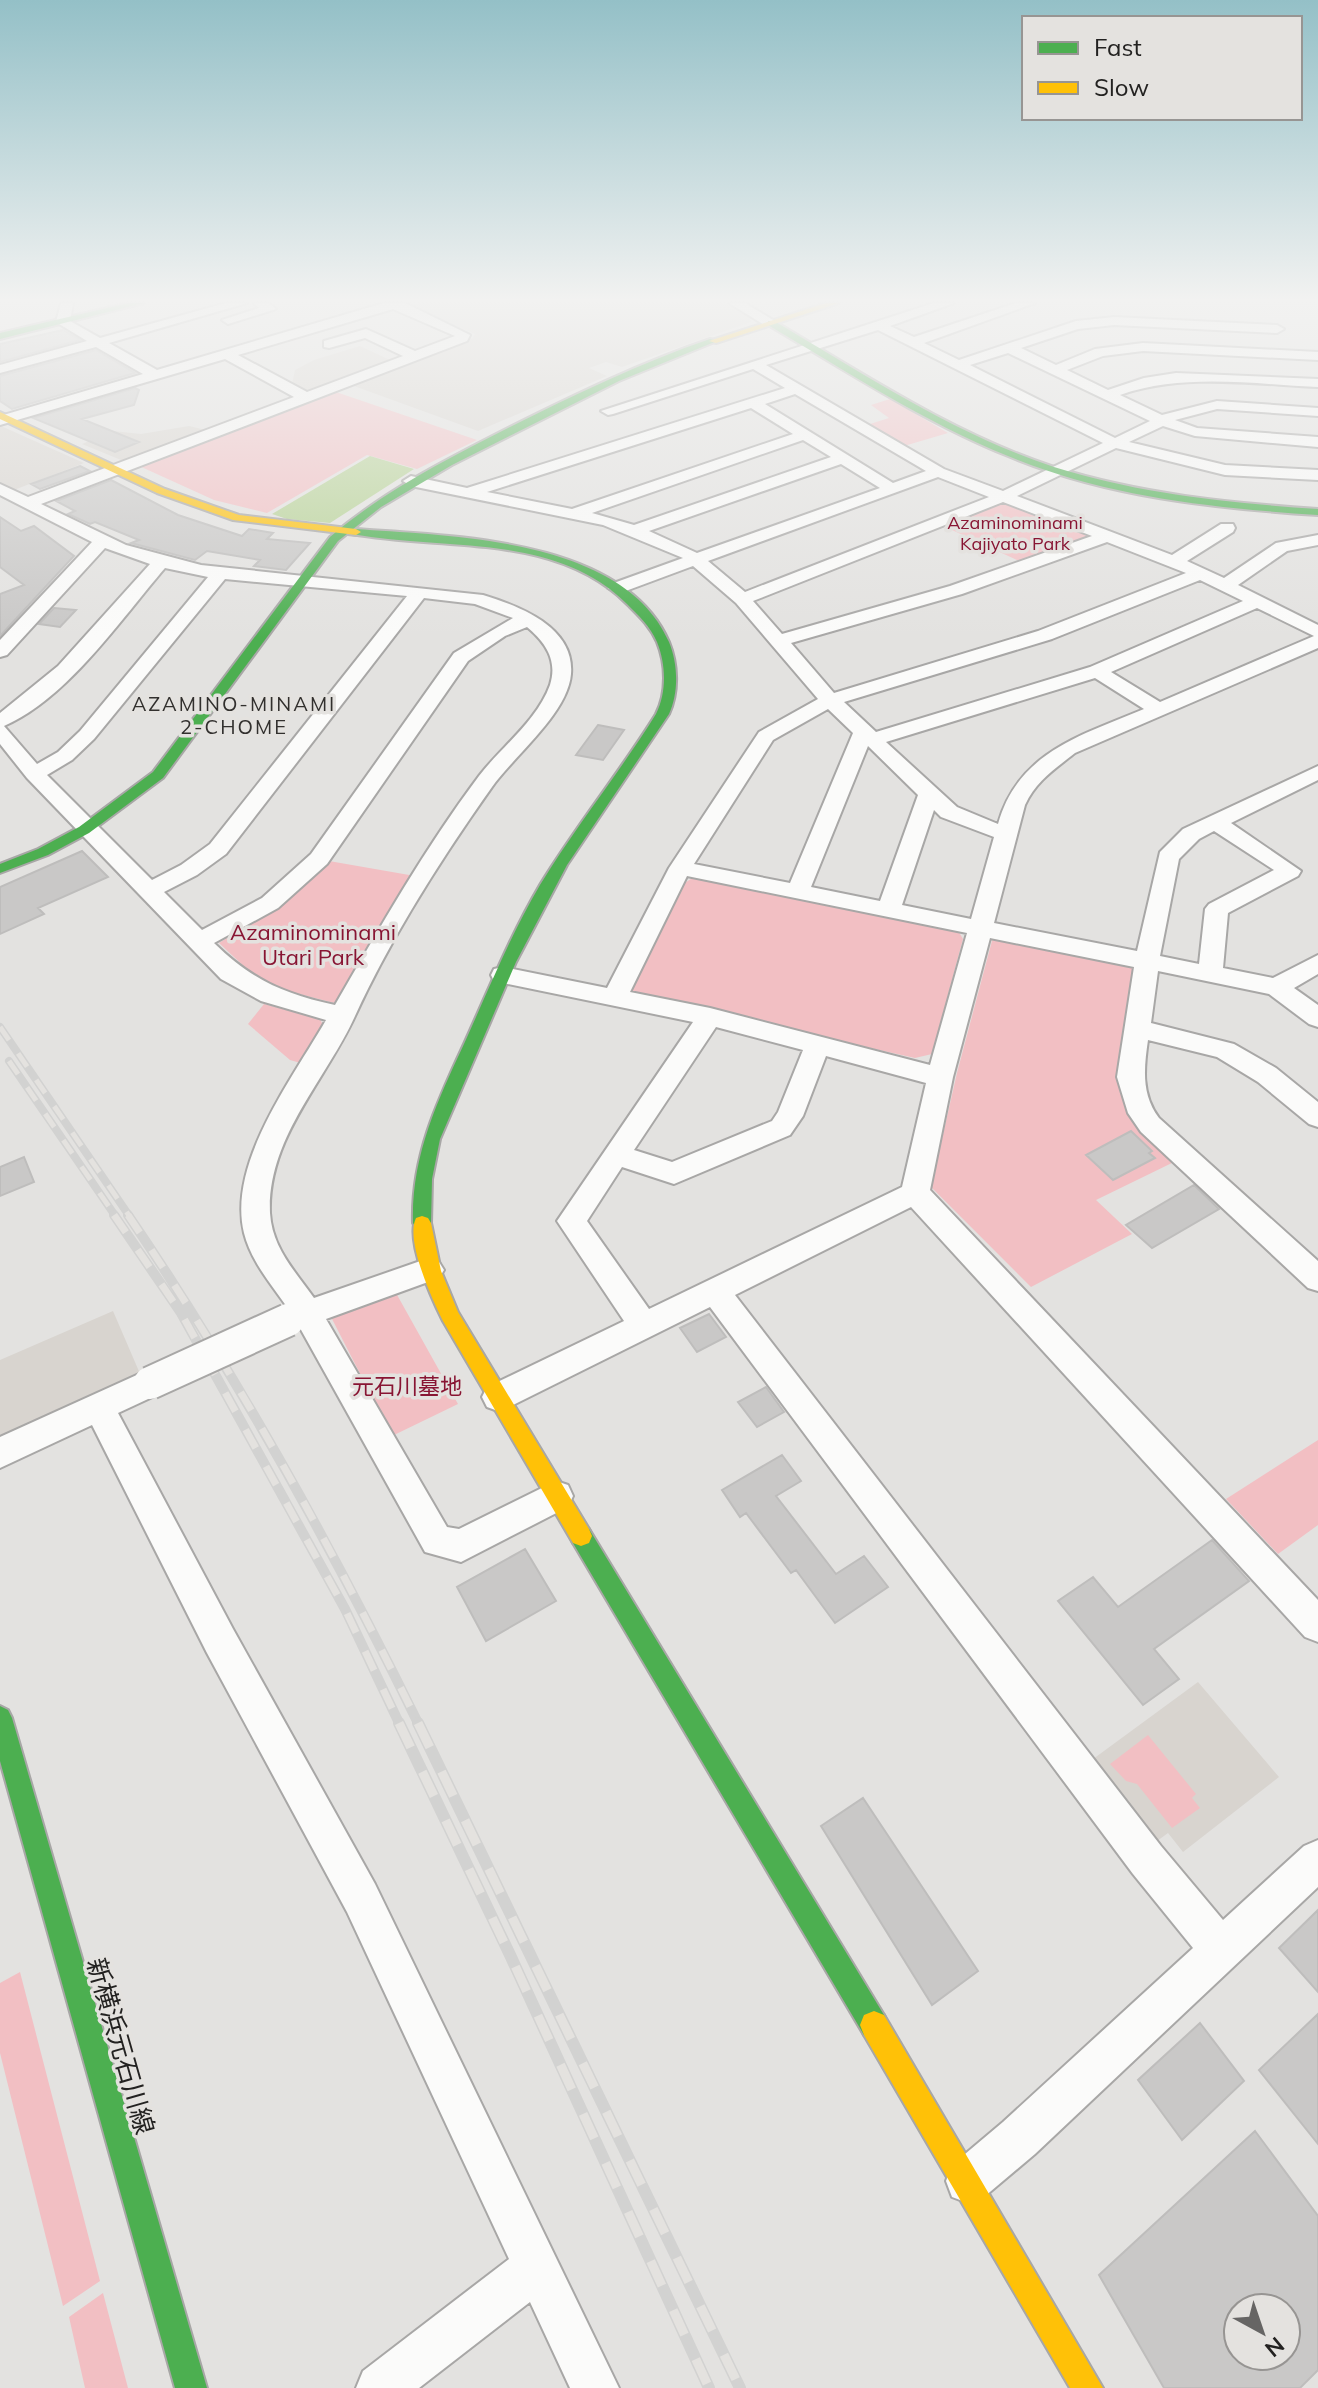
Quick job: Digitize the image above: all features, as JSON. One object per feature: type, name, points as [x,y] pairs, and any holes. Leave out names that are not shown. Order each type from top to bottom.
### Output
[{"type":"street","points":[[28,503],[259,414]]},
{"type":"street","points":[[0,869],[89,828],[129,801],[158,775],[300,581],[343,530],[411,481],[543,414]]},
{"type":"street","points":[[614,414],[651,435]]},
{"type":"street","points":[[469,493],[720,414]]},
{"type":"street","points":[[772,414],[891,488]]},
{"type":"street","points":[[840,414],[938,472],[1175,561],[1318,632]]},
{"type":"street","points":[[931,414],[962,432],[1099,483],[1169,497],[1318,512]]},
{"type":"street","points":[[1057,414],[1114,443],[1215,468],[1318,475]]},
{"type":"street","points":[[1149,414],[1214,436],[1318,442]]},
{"type":"street","points":[[742,599],[1003,497],[1056,469],[1179,414]]},
{"type":"street","points":[[2,418],[199,507],[237,518],[494,544],[578,567],[632,597],[662,635],[672,670],[667,702],[558,868],[503,975],[431,1136],[419,1192],[429,1270],[454,1324],[968,2181],[1087,2388]]},
{"type":"street","points":[[576,513],[804,435]]},
{"type":"street","points":[[636,530],[841,459]]},
{"type":"street","points":[[617,588],[938,472]]},
{"type":"street","points":[[411,481],[576,513],[636,530],[697,560],[742,599],[830,700],[949,812],[1005,834]]},
{"type":"street","points":[[0,489],[104,539],[161,562],[220,574],[477,599],[506,607],[526,619],[541,629],[556,648],[562,672],[557,693],[487,779],[436,854],[274,1134],[263,1162],[256,1207],[259,1235],[297,1316],[437,1541],[461,1546],[556,1496]]},
{"type":"street","points":[[1175,561],[1227,528]]},
{"type":"street","points":[[778,641],[956,590],[1108,536]]},
{"type":"street","points":[[0,651],[104,539]]},
{"type":"street","points":[[1226,585],[1282,547],[1318,540]]},
{"type":"street","points":[[0,721],[24,708],[53,681],[161,562]]},
{"type":"street","points":[[615,997],[680,868],[766,736],[830,700],[1045,635],[1201,573]]},
{"type":"street","points":[[34,774],[65,756],[87,735],[220,574]]},
{"type":"street","points":[[151,890],[189,870],[218,849],[419,592]]},
{"type":"street","points":[[867,736],[1097,671],[1257,602]]},
{"type":"street","points":[[200,941],[270,903],[319,859],[461,657],[499,632],[526,619]]},
{"type":"street","points":[[915,1193],[940,1077],[1005,834],[1021,790],[1054,758],[1083,742],[1318,641]]},
{"type":"street","points":[[1290,653],[1318,668]]},
{"type":"street","points":[[1097,671],[1158,709]]},
{"type":"street","points":[[0,731],[34,774],[230,973],[257,992],[296,1006],[343,1015]]},
{"type":"street","points":[[797,892],[867,736]]},
{"type":"street","points":[[1318,772],[1191,834],[1168,857],[1147,961],[1130,1077],[1141,1113],[1168,1143],[1318,1279]]},
{"type":"street","points":[[889,909],[929,794]]},
{"type":"street","points":[[1210,975],[1217,909],[1290,871],[1215,822]]},
{"type":"street","points":[[680,868],[1276,987],[1318,1018]]},
{"type":"street","points":[[1276,987],[1318,963]]},
{"type":"street","points":[[503,975],[710,1017],[940,1077]]},
{"type":"street","points":[[643,1324],[571,1221],[710,1017]]},
{"type":"street","points":[[1137,1028],[1203,1043],[1235,1054],[1267,1075],[1318,1117]]},
{"type":"street","points":[[617,1154],[660,1171],[674,1173],[781,1128],[790,1116],[818,1044]]},
{"type":"street","points":[[498,1397],[915,1193]]},
{"type":"street","points":[[915,1193],[1318,1625]]},
{"type":"street","points":[[0,1453],[297,1316],[429,1270]]},
{"type":"street","points":[[714,1290],[1108,1809],[1220,1948]]},
{"type":"street","points":[[99,1407],[212,1627],[361,1898],[595,2388]]},
{"type":"street","name":"新横浜元石川線","points":[[0,1718],[191,2388]]},
{"type":"street","points":[[968,2181],[1031,2127],[1318,1860]]},
{"type":"street","points":[[380,2388],[536,2268]]},
{"type":"shaded area","points":[[432,414],[517,414],[478,431]]},
{"type":"shaded area","points":[[0,426],[84,463],[14,490],[0,484]]},
{"type":"shaded area","points":[[189,426],[210,431],[126,462],[82,444],[113,431],[141,434]]},
{"type":"shaded area","points":[[370,456],[414,469],[330,523],[287,519],[272,514]]},
{"type":"shaded area","points":[[113,1311],[141,1376],[0,1442],[0,1360]]},
{"type":"shaded area","points":[[1198,1682],[1279,1777],[1183,1852],[1168,1833],[1153,1844],[1089,1762]]},
{"type":"green space","points":[[271,414],[402,414],[477,440],[417,469],[367,455],[267,513],[214,500],[137,465]]},
{"type":"green space","points":[[884,414],[916,414],[948,433],[904,446],[870,424],[889,418]]},
{"type":"green space","name":"Azaminominami Kajiyato Park","points":[[1001,501],[1096,535],[1019,561],[941,525]]},
{"type":"green space","name":"Azaminominami Utari Park","points":[[329,861],[415,876],[338,1004],[264,985],[219,943],[274,908]]},
{"type":"green space","points":[[694,877],[957,929],[963,939],[932,1054],[915,1058],[639,996],[631,990],[683,884]]},
{"type":"green space","points":[[993,937],[1128,963],[1138,970],[1126,1048],[1176,1161],[1096,1200],[1132,1234],[1031,1287],[931,1187]]},
{"type":"green space","points":[[264,1004],[320,1019],[324,1027],[304,1064],[290,1060],[248,1024]]},
{"type":"green space","name":"元石川墓地","points":[[396,1293],[458,1404],[392,1436],[331,1317]]},
{"type":"green space","points":[[1318,1440],[1318,1525],[1278,1554],[1226,1499]]},
{"type":"green space","points":[[1148,1735],[1196,1794],[1192,1798],[1200,1808],[1172,1828],[1137,1784],[1126,1781],[1110,1764]]},
{"type":"green space","points":[[20,1972],[100,2281],[63,2306],[0,2053],[0,1983]]},
{"type":"green space","points":[[103,2293],[128,2388],[85,2388],[69,2317]]},
{"type":"building","points":[[45,414],[99,414],[82,419],[139,442],[115,452],[33,418]]},
{"type":"building","points":[[80,466],[90,471],[40,489],[31,484]]},
{"type":"building","points":[[111,480],[178,515],[242,536],[249,529],[273,533],[267,539],[310,543],[286,570],[254,566],[260,560],[207,551],[195,560],[131,543],[139,540],[68,514],[75,511],[56,501]]},
{"type":"building","points":[[0,517],[21,531],[34,526],[74,556],[0,636],[0,594],[24,585],[0,567]]},
{"type":"building","points":[[54,608],[76,610],[60,627],[39,624]]},
{"type":"building","points":[[598,725],[624,730],[603,760],[576,755]]},
{"type":"building","points":[[82,851],[108,877],[38,908],[44,914],[0,934],[0,887]]},
{"type":"building","points":[[1131,1131],[1152,1151],[1149,1153],[1155,1158],[1113,1180],[1086,1155]]},
{"type":"building","points":[[24,1157],[34,1182],[0,1196],[0,1167]]},
{"type":"building","points":[[1194,1185],[1219,1209],[1152,1248],[1126,1225]]},
{"type":"building","points":[[709,1314],[726,1337],[697,1352],[680,1328]]},
{"type":"building","points":[[766,1387],[784,1412],[757,1427],[738,1402]]},
{"type":"building","points":[[782,1455],[801,1481],[776,1496],[836,1574],[864,1556],[888,1587],[835,1623],[796,1570],[791,1573],[746,1513],[740,1517],[722,1490]]},
{"type":"building","points":[[1212,1540],[1249,1581],[1154,1649],[1179,1679],[1143,1705],[1058,1601],[1093,1577],[1118,1607]]},
{"type":"building","points":[[525,1549],[556,1601],[486,1641],[457,1587]]},
{"type":"building","points":[[863,1798],[978,1971],[932,2005],[821,1826]]},
{"type":"building","points":[[1318,1910],[1318,1992],[1279,1948]]},
{"type":"building","points":[[1318,2014],[1318,2144],[1259,2070]]},
{"type":"building","points":[[1200,2023],[1244,2081],[1182,2140],[1138,2080]]},
{"type":"building","points":[[1255,2131],[1318,2216],[1318,2370],[1300,2388],[1164,2388],[1099,2275]]},
{"type":"railway","points":[[0,1027],[130,1217]]},
{"type":"railway","points":[[9,1061],[116,1217]]},
{"type":"railway","points":[[114,1215],[181,1313],[345,1609],[400,1725]]},
{"type":"railway","points":[[128,1215],[169,1276],[283,1465],[418,1723]]},
{"type":"railway","points":[[399,1723],[511,1957],[709,2388]]},
{"type":"railway","points":[[418,1723],[740,2388]]},
{"type":"traffic: fast","points":[[0,869],[43,852],[84,830],[158,775],[334,539],[355,521],[400,489],[544,414]]},
{"type":"traffic: fast","points":[[929,414],[1013,455],[1087,480],[1201,502],[1318,512]]},
{"type":"traffic: fast","points":[[356,532],[514,548],[589,572],[622,592],[649,619],[661,638],[670,669],[667,703],[662,714],[546,888],[497,987],[432,1139],[423,1179],[422,1223]]},
{"type":"traffic: fast","points":[[581,1536],[874,2025]]},
{"type":"traffic: fast","points":[[0,1718],[191,2388]]},
{"type":"traffic: slow","points":[[0,415],[161,491],[237,518],[356,532]]},
{"type":"traffic: slow","points":[[422,1223],[432,1271],[450,1315],[581,1536]]},
{"type":"traffic: slow","points":[[874,2025],[1087,2388]]},
{"type":"district","name":"AZAMINO-MINAMI 2-CHOME","points":[[234,714]]}]
